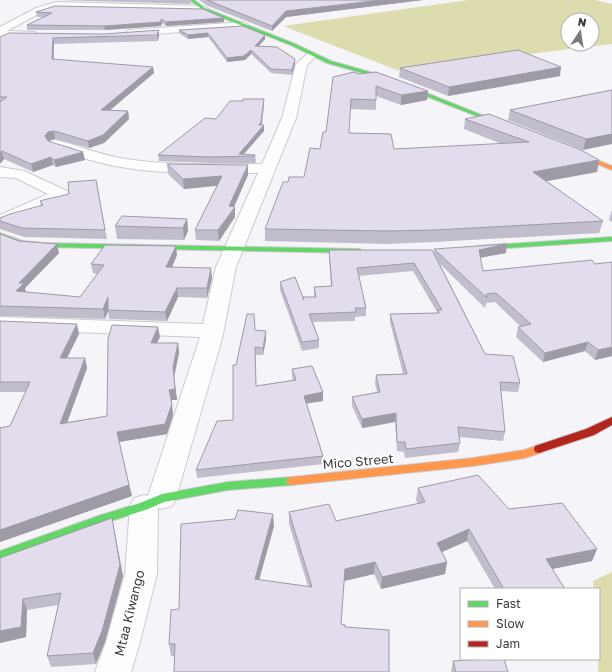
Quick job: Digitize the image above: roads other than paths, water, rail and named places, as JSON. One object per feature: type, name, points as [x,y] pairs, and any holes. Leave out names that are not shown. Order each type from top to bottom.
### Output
[{"type":"street","points":[[192,0],[204,9],[294,45],[312,55],[349,69],[399,83],[516,130]]},
{"type":"street","points":[[0,31],[39,10],[56,5],[204,9]]},
{"type":"street","points":[[119,34],[243,25]]},
{"type":"street","points":[[0,34],[46,35]]},
{"type":"street","name":"Mtaa Kiwango","points":[[113,672],[123,642],[141,574],[153,502],[168,481],[174,455],[191,407],[213,331],[226,267],[289,118],[302,64],[312,55]]},
{"type":"street","points":[[54,144],[108,160],[132,165],[183,168],[268,169]]},
{"type":"street","points":[[562,148],[612,168]]},
{"type":"street","points":[[0,172],[19,174],[61,194],[0,221]]},
{"type":"street","points":[[0,235],[21,243],[42,245],[371,251]]},
{"type":"street","points":[[472,248],[612,239]]},
{"type":"street","points":[[0,323],[70,327],[213,331]]},
{"type":"street","name":"Mico Street","points":[[0,556],[153,502],[228,486],[364,474],[473,462],[525,454],[590,432],[612,421]]}]
